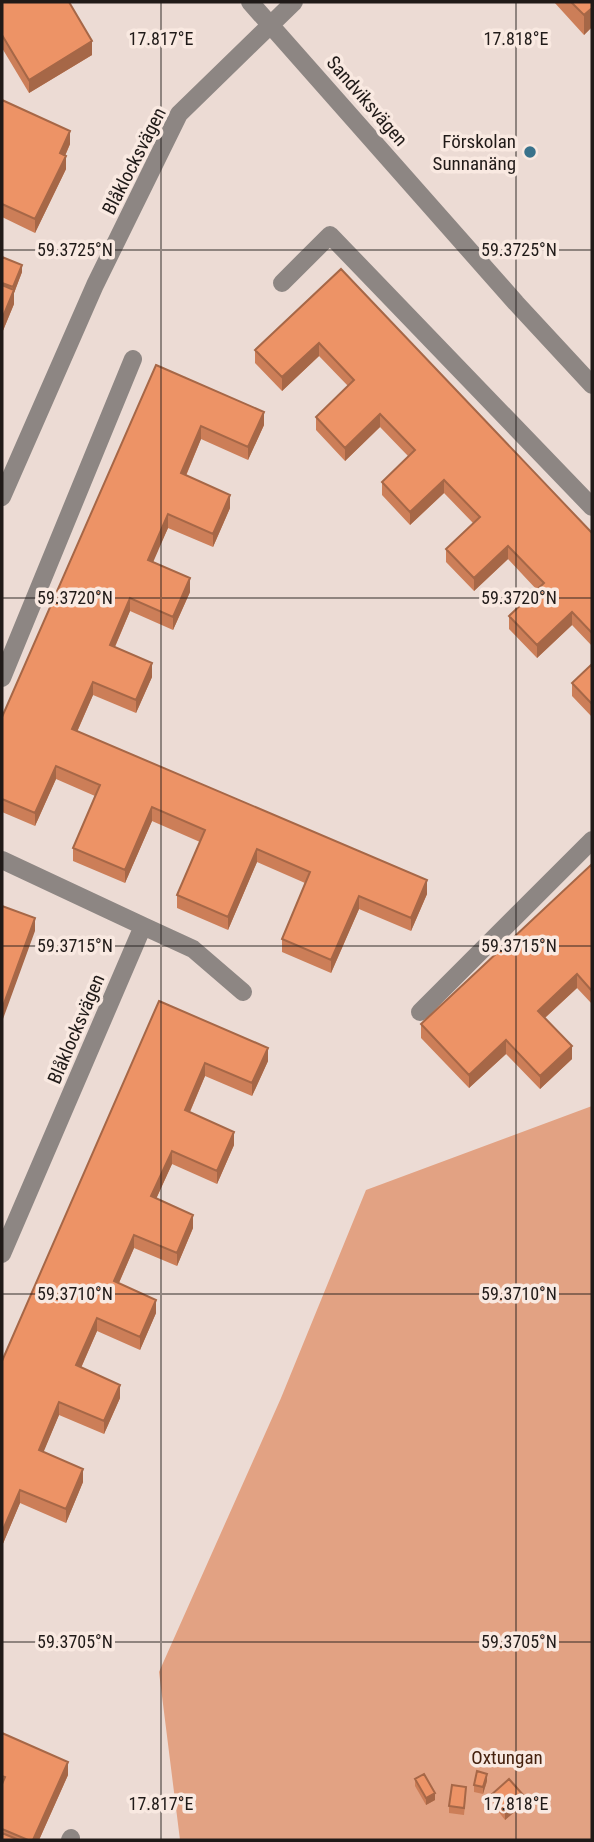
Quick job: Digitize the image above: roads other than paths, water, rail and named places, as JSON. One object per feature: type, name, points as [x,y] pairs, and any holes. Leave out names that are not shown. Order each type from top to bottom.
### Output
[{"type":"street","name":"Sandviksvägen","points":[[250,2],[516,303],[592,384]]},
{"type":"street","name":"Blåklocksvägen","points":[[2,497],[95,285],[179,114],[294,2]]},
{"type":"street","points":[[282,283],[330,236],[592,507]]},
{"type":"street","points":[[2,678],[133,359]]},
{"type":"street","points":[[420,1012],[592,840]]},
{"type":"street","points":[[2,860],[193,949],[243,992]]},
{"type":"street","name":"Blåklocksvägen","points":[[2,1254],[143,926]]},
{"type":"place","name":"Förskolan Sunnanäng","points":[[530,152]]},
{"type":"park label","name":"Oxtungan","points":[[507,1757]]}]
